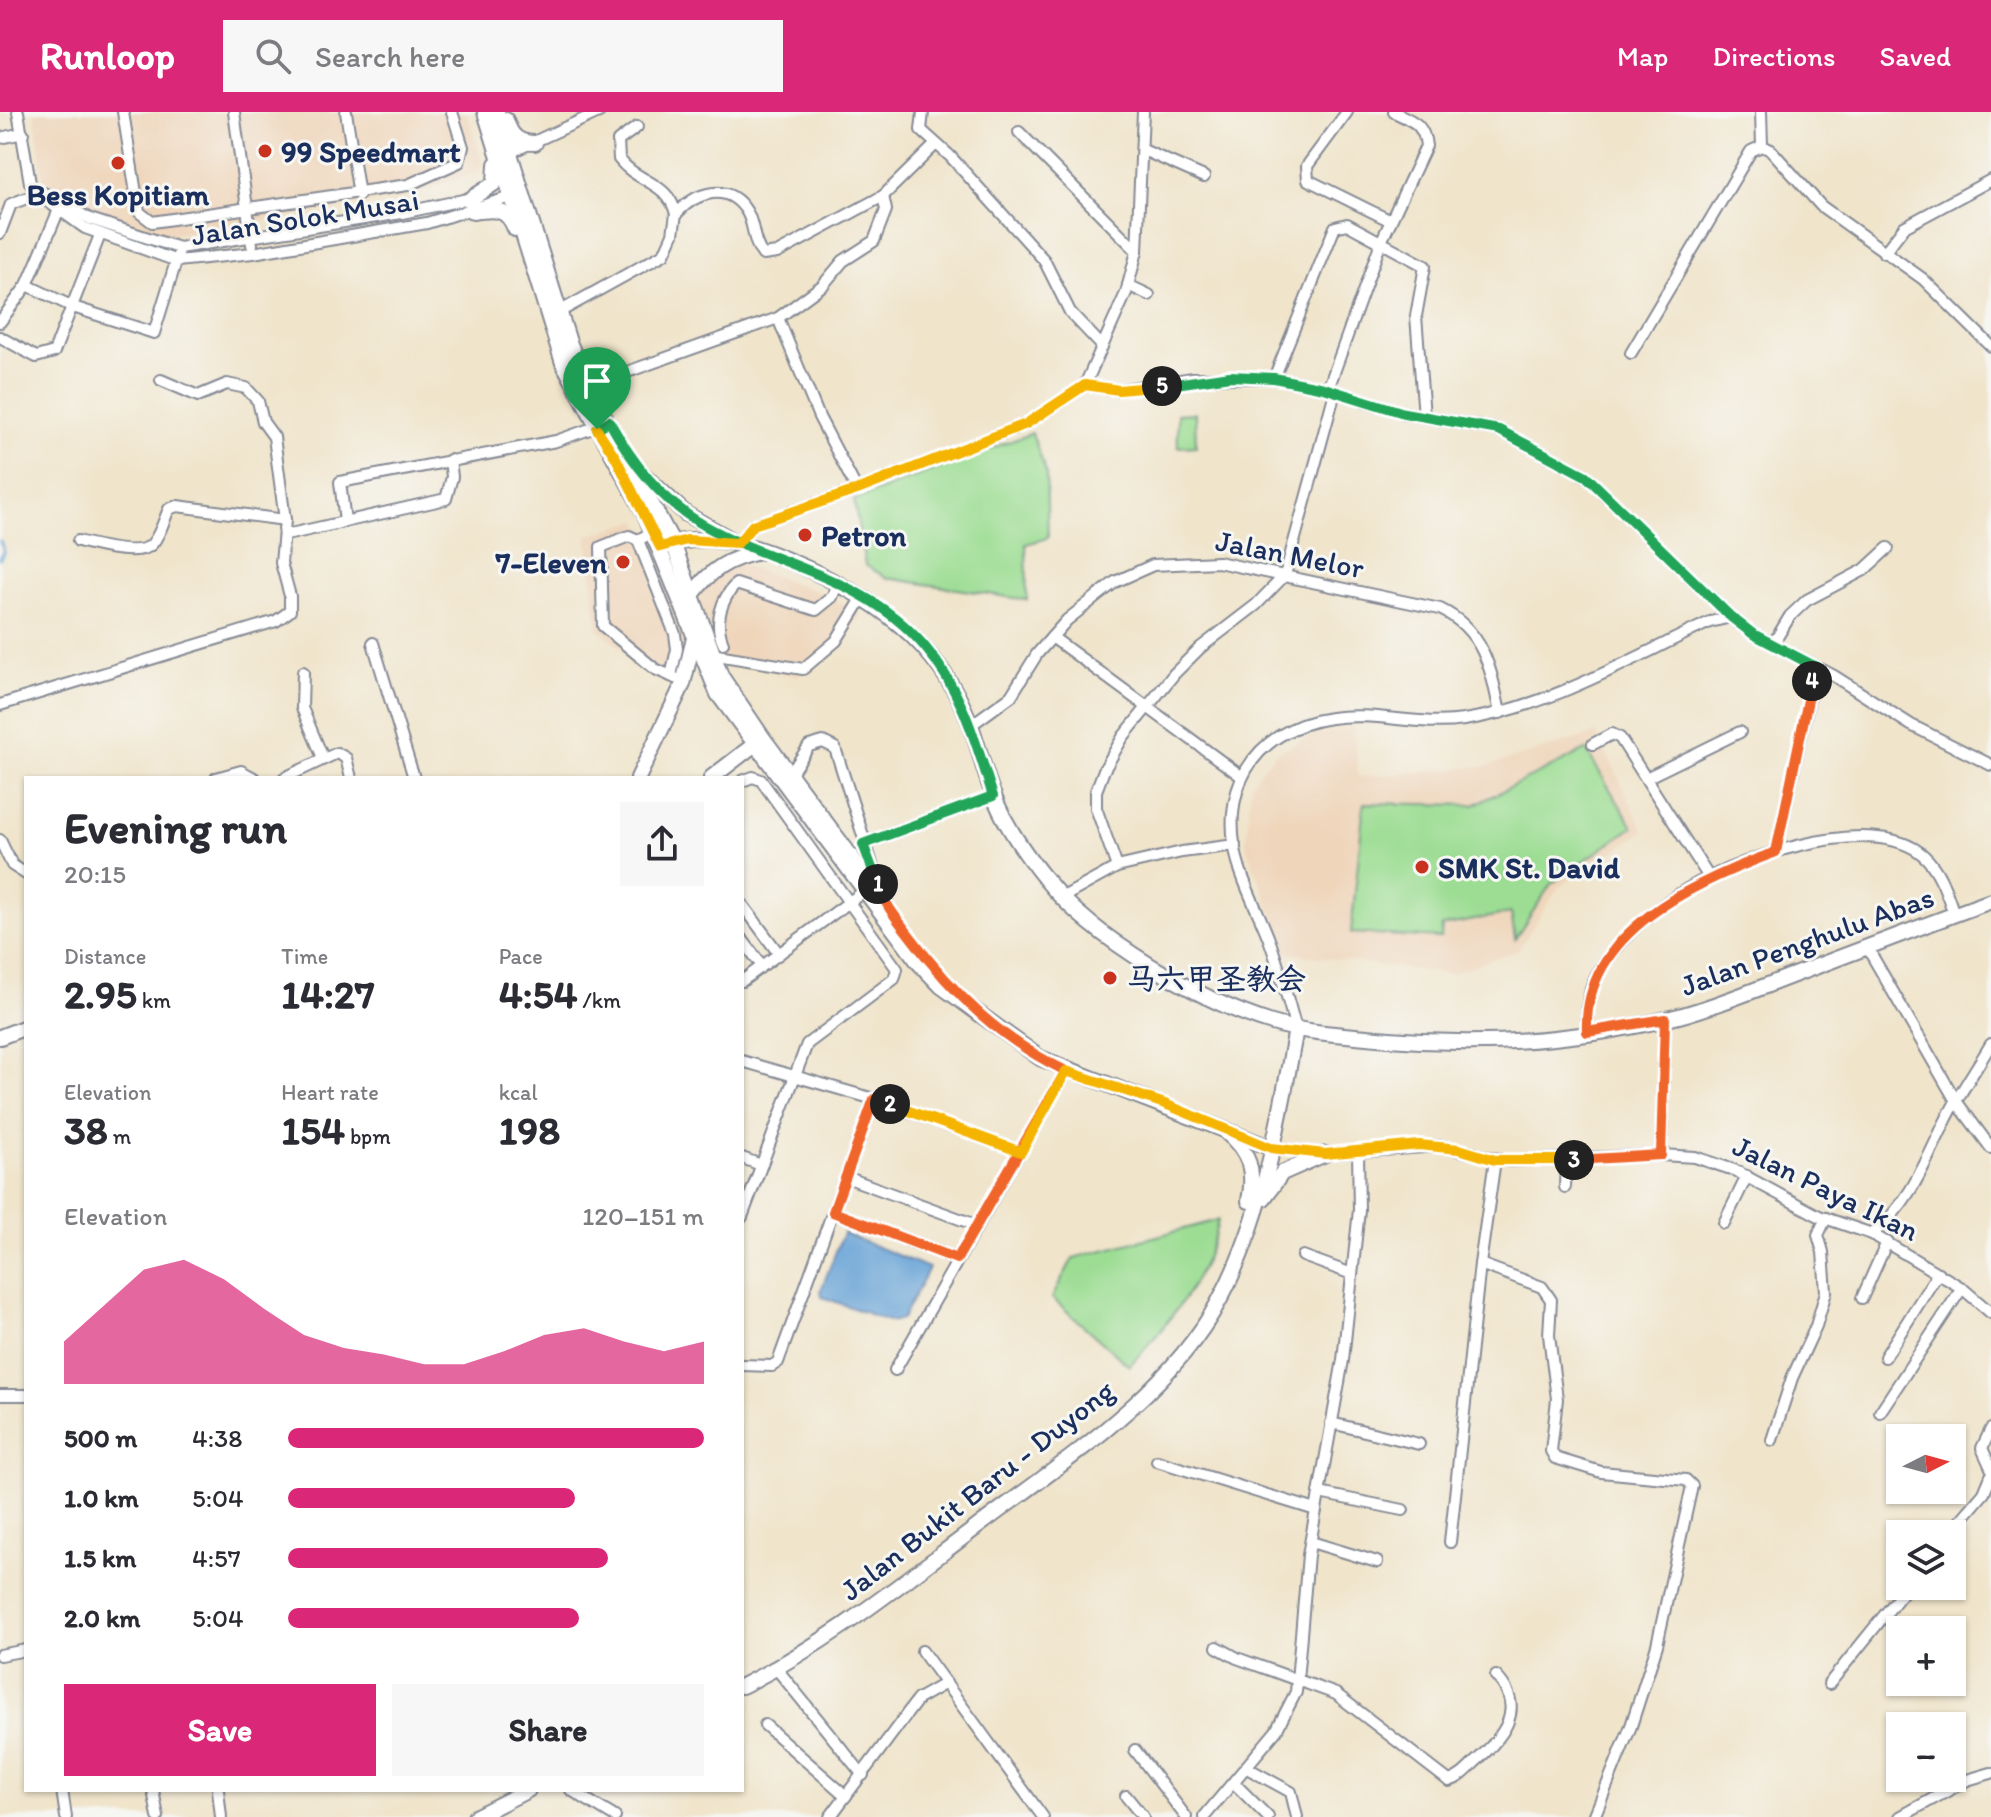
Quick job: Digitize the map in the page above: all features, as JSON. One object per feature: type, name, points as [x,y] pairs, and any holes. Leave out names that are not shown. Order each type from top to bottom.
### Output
[{"type":"main road","points":[[483,112],[504,155]]},
{"type":"main road","points":[[471,206],[498,178],[483,112]]},
{"type":"main road","points":[[497,112],[504,155],[559,312],[603,425],[653,532],[667,545],[694,634],[718,694],[758,741],[868,888]]},
{"type":"main road","points":[[504,112],[516,138],[524,143],[535,143]]},
{"type":"main road","points":[[515,190],[552,331]]},
{"type":"main road","points":[[471,206],[500,210],[510,217],[572,386],[654,487],[676,506],[738,543]]},
{"type":"main road","points":[[623,447],[692,595],[711,654],[758,741]]},
{"type":"main road","name":"Jalan Penghulu Abas","points":[[667,545],[704,539],[738,543],[764,551],[838,583],[896,619],[924,645],[956,693],[971,725],[993,796],[1015,838],[1063,897],[1094,927],[1181,983],[1235,1010],[1296,1029],[1445,1043],[1524,1041],[1665,1019],[1720,1003],[1991,901]]},
{"type":"main road","points":[[692,595],[708,575],[728,561],[764,551]]},
{"type":"main road","points":[[639,776],[694,646],[694,634]]},
{"type":"main road","points":[[714,776],[758,741]]},
{"type":"main road","name":"Jalan Paya Ikan","points":[[868,888],[883,899],[924,956],[982,1019]]},
{"type":"main road","name":"Jalan Paya Ikan","points":[[868,888],[930,975],[982,1019],[1027,1050],[1066,1071],[1216,1124],[1271,1148]]},
{"type":"main road","points":[[0,1037],[24,1028]]},
{"type":"main road","name":"Jalan Bukit Baru - Duyong","points":[[744,1685],[776,1668],[872,1604],[1102,1432],[1179,1356],[1217,1305],[1237,1266],[1271,1148],[1296,1029]]},
{"type":"main road","points":[[1216,1124],[1242,1148],[1251,1168],[1253,1182],[1237,1266]]},
{"type":"main road","points":[[1255,1212],[1282,1173],[1325,1154]]},
{"type":"main road","points":[[475,1817],[524,1792]]},
{"type":"street","name":"Jalan Solok Musai","points":[[18,112],[30,183],[37,194],[58,212],[100,235],[177,261],[253,253],[376,233],[515,190]]},
{"type":"street","points":[[123,112],[139,212],[152,222],[359,195],[408,185],[459,162],[463,147],[452,112]]},
{"type":"street","points":[[234,112],[253,253]]},
{"type":"street","points":[[346,112],[359,195]]},
{"type":"street","points":[[504,155],[599,112]]},
{"type":"street","points":[[923,112],[921,130],[950,156],[1044,260],[1070,312],[1102,346]]},
{"type":"street","points":[[1347,112],[1307,166],[1308,180],[1391,221]]},
{"type":"street","points":[[1117,867],[1101,826],[1096,791],[1123,737],[1200,648],[1256,605],[1285,575],[1332,390],[1381,242],[1426,146],[1418,123],[1394,112]]},
{"type":"street","points":[[1761,112],[1762,146]]},
{"type":"street","points":[[738,543],[753,525],[857,490],[1026,424],[1085,385],[1128,285],[1137,251],[1145,114]]},
{"type":"street","points":[[559,312],[664,254],[673,234],[676,214],[672,199],[663,189],[636,175],[619,159],[618,141],[637,127]]},
{"type":"street","points":[[1019,132],[1137,251]]},
{"type":"street","points":[[0,138],[23,133]]},
{"type":"street","points":[[676,214],[699,194],[721,194],[746,212],[759,250],[763,255],[770,255],[789,249],[883,196],[935,145]]},
{"type":"street","points":[[1631,353],[1751,151],[1762,146],[1771,150],[1821,206],[1923,279],[1991,346]]},
{"type":"street","points":[[1143,150],[1204,177]]},
{"type":"street","points":[[1884,253],[1904,227],[1991,180]]},
{"type":"street","name":"Jalan Solok Musai","points":[[30,183],[90,219],[179,248],[471,206]]},
{"type":"street","points":[[0,233],[11,204],[37,194]]},
{"type":"street","points":[[588,386],[773,319],[823,285],[843,261],[874,241],[886,210],[883,196]]},
{"type":"street","points":[[0,322],[27,285],[58,212]]},
{"type":"street","points":[[1274,378],[1335,227],[1347,224],[1425,266],[1416,316],[1424,416]]},
{"type":"street","points":[[0,337],[36,357],[49,356],[73,307],[100,235]]},
{"type":"street","points":[[27,285],[73,307],[154,333],[179,248]]},
{"type":"street","points":[[1128,285],[1149,295]]},
{"type":"street","points":[[773,319],[857,490]]},
{"type":"street","points":[[1085,385],[1119,390],[1193,378],[1274,378],[1332,390],[1424,416],[1499,430],[1572,466],[1634,520],[1731,617],[1911,725],[1991,765]]},
{"type":"street","points":[[0,705],[285,617],[291,604],[281,563],[286,535],[277,445],[252,393],[227,384],[192,395],[161,380]]},
{"type":"street","points":[[345,521],[340,482],[556,441],[603,425]]},
{"type":"street","points":[[286,535],[446,499],[452,477],[450,460]]},
{"type":"street","points":[[78,541],[109,549],[146,549],[153,543],[169,509],[177,506],[285,520]]},
{"type":"street","points":[[638,540],[653,532]]},
{"type":"street","points":[[629,536],[638,540],[675,634],[677,680],[655,669],[603,626],[601,547],[629,536]]},
{"type":"street","points":[[1773,644],[1790,616],[1807,600],[1864,570],[1888,548]]},
{"type":"street","name":"Jalan Melor","points":[[971,725],[1011,696],[1067,620],[1115,582],[1153,565],[1218,562],[1440,609],[1456,617],[1483,648],[1500,713]]},
{"type":"street","points":[[723,643],[718,624],[727,593],[736,584],[816,610],[832,597],[838,583]]},
{"type":"street","points":[[711,654],[803,669],[836,641],[863,597]]},
{"type":"street","points":[[1296,1029],[1269,940],[1239,867],[1235,845],[1234,796],[1241,776],[1267,744],[1312,721],[1368,716],[1436,722],[1500,713],[1532,703],[1710,622],[1731,617]]},
{"type":"street","points":[[1052,637],[1241,776]]},
{"type":"street","points":[[373,643],[413,776]]},
{"type":"street","points":[[1776,852],[1816,667]]},
{"type":"street","points":[[303,672],[302,708],[323,758]]},
{"type":"street","points":[[1646,778],[1740,732]]},
{"type":"street","points":[[1593,744],[1612,734],[1620,738],[1710,879]]},
{"type":"street","points":[[786,779],[809,746],[830,743],[838,756],[863,844],[883,899]]},
{"type":"street","points":[[288,776],[337,753],[344,755],[350,776]]},
{"type":"street","points":[[223,776],[241,771],[250,776]]},
{"type":"street","points":[[744,780],[753,777],[761,780],[895,962],[896,974],[807,1044],[744,1212]]},
{"type":"street","points":[[863,844],[993,796]]},
{"type":"street","points":[[1587,1032],[1589,995],[1612,954],[1677,895],[1776,852],[1834,840],[1869,838],[1908,846],[1923,855],[1935,869],[1954,914]]},
{"type":"street","points":[[0,840],[12,865],[24,873]]},
{"type":"street","points":[[1063,897],[1117,867],[1171,854],[1235,845]]},
{"type":"street","points":[[744,980],[868,888]]},
{"type":"street","points":[[744,907],[779,954]]},
{"type":"street","points":[[744,942],[762,966]]},
{"type":"street","points":[[1867,947],[1956,1101],[1991,1148]]},
{"type":"street","points":[[1661,1155],[1665,1019]]},
{"type":"street","points":[[1872,1234],[1890,1219],[1911,1194],[1956,1101],[1991,1044]]},
{"type":"street","points":[[744,1062],[874,1099],[1021,1152]]},
{"type":"street","points":[[895,1370],[1066,1071]]},
{"type":"street","points":[[744,1365],[772,1366],[778,1362],[874,1099]]},
{"type":"street","name":"Jalan Paya Ikan","points":[[1271,1148],[1325,1154],[1439,1146],[1495,1160],[1661,1155],[1695,1157],[1747,1176],[1826,1218],[1872,1234],[1962,1288],[1991,1313]]},
{"type":"street","points":[[1204,1817],[1247,1768],[1290,1710],[1298,1677],[1311,1542],[1352,1274],[1359,1210],[1358,1153]]},
{"type":"street","points":[[744,1159],[761,1165]]},
{"type":"street","points":[[1450,1542],[1480,1264],[1495,1160]]},
{"type":"street","points":[[1565,1187],[1566,1160]]},
{"type":"street","points":[[1724,1223],[1747,1176]]},
{"type":"street","points":[[846,1177],[976,1225]]},
{"type":"street","points":[[833,1212],[957,1259]]},
{"type":"street","points":[[1772,1440],[1792,1378],[1816,1326],[1826,1292],[1823,1252],[1818,1235],[1826,1218]]},
{"type":"street","points":[[1862,1298],[1887,1242]]},
{"type":"street","points":[[1303,1256],[1352,1274]]},
{"type":"street","points":[[1480,1264],[1542,1287],[1551,1300],[1549,1335],[1557,1399],[1551,1451],[1555,1458],[1601,1472],[1686,1480],[1692,1486],[1657,1645],[1631,1726],[1594,1817]]},
{"type":"street","points":[[1885,1357],[1938,1273]]},
{"type":"street","points":[[1880,1412],[1962,1288]]},
{"type":"street","points":[[0,1395],[24,1395]]},
{"type":"street","points":[[1331,1423],[1419,1444]]},
{"type":"street","points":[[1991,1429],[1982,1448],[1991,1468]]},
{"type":"street","points":[[1157,1461],[1316,1510]]},
{"type":"street","points":[[1961,1520],[1984,1493],[1991,1476]]},
{"type":"street","points":[[1319,1493],[1403,1510]]},
{"type":"street","points":[[1311,1542],[1377,1562]]},
{"type":"street","points":[[1829,1684],[1897,1600]]},
{"type":"street","points":[[1217,1647],[1237,1658],[1298,1677],[1356,1706],[1449,1781],[1461,1775],[1504,1732],[1510,1702],[1508,1692],[1496,1676]]},
{"type":"street","points":[[0,1655],[24,1650]]},
{"type":"street","points":[[922,1651],[1043,1817]]},
{"type":"street","points":[[776,1668],[863,1775]]},
{"type":"street","points":[[830,1817],[918,1699],[946,1683]]},
{"type":"street","points":[[765,1725],[846,1796]]},
{"type":"street","points":[[1135,1750],[1186,1817]]},
{"type":"street","points":[[1247,1768],[1291,1792],[1297,1817]]},
{"type":"street","points":[[1900,1817],[1967,1780],[1991,1773]]},
{"type":"street","points":[[1234,1783],[1268,1817]]},
{"type":"street","points":[[62,1792],[66,1817]]},
{"type":"street","points":[[153,1792],[158,1817]]},
{"type":"street","points":[[218,1792],[221,1817]]},
{"type":"street","points":[[574,1792],[615,1817]]},
{"type":"street","points":[[1126,1796],[1143,1817]]},
{"type":"shaded area","points":[[34,112],[467,112],[483,163],[477,173],[400,198],[170,235],[87,211],[44,182]]},
{"type":"shaded area","points":[[639,520],[665,586],[699,584],[727,559],[821,593],[862,614],[841,643],[798,676],[683,654],[668,685],[598,629],[587,536]]},
{"type":"shaded area","name":"SMK St. David","points":[[1353,727],[1359,777],[1487,766],[1597,733],[1644,831],[1558,888],[1518,950],[1450,974],[1287,953],[1246,846],[1251,783],[1276,753],[1319,731]]},
{"type":"green space","points":[[1195,413],[1196,446],[1178,447],[1177,414]]},
{"type":"green space","points":[[1032,433],[1046,473],[1048,538],[1026,544],[1027,600],[887,578],[865,565],[854,500]]},
{"type":"green space","points":[[1586,750],[1633,827],[1551,884],[1515,939],[1511,913],[1442,926],[1441,938],[1351,933],[1364,803],[1474,805]]},
{"type":"green space","points":[[1218,1220],[1205,1260],[1184,1299],[1129,1366],[1052,1298],[1073,1258]]},
{"type":"water","points":[[843,1233],[929,1268],[902,1319],[891,1322],[822,1297],[821,1290]]},
{"type":"waterway","points":[[0,541],[4,551],[0,559]]},
{"type":"place","name":"99 Speedmart","points":[[265,151]]},
{"type":"place","name":"Bess Kopitiam","points":[[118,163]]},
{"type":"place","name":"Petron","points":[[805,535]]},
{"type":"place","name":"7-Eleven","points":[[623,562]]},
{"type":"place","name":"SMK St. David","points":[[1422,867]]},
{"type":"place","name":"马六甲圣教会","points":[[1110,978]]},
{"type":"route","points":[[597,429],[609,421],[623,447],[654,487],[702,524],[738,543],[821,574],[896,619],[924,645],[956,693],[971,725],[993,796],[863,844],[883,899],[924,956],[982,1019],[1013,1042],[1066,1071],[1021,1152],[957,1259],[833,1212],[874,1099],[1021,1152],[1036,1125],[1066,1071],[1165,1104],[1271,1148],[1292,1151],[1358,1153],[1419,1145],[1459,1149],[1495,1160],[1540,1162],[1661,1155],[1665,1019],[1587,1032],[1589,995],[1596,976],[1612,954],[1652,914],[1677,895],[1776,852],[1816,667],[1753,634],[1731,617],[1634,520],[1572,466],[1499,430],[1404,413],[1324,388],[1274,378],[1193,378],[1119,390],[1085,385],[1026,424],[857,490],[766,519],[753,525],[738,543],[704,539],[660,547],[616,458],[597,429]]}]
